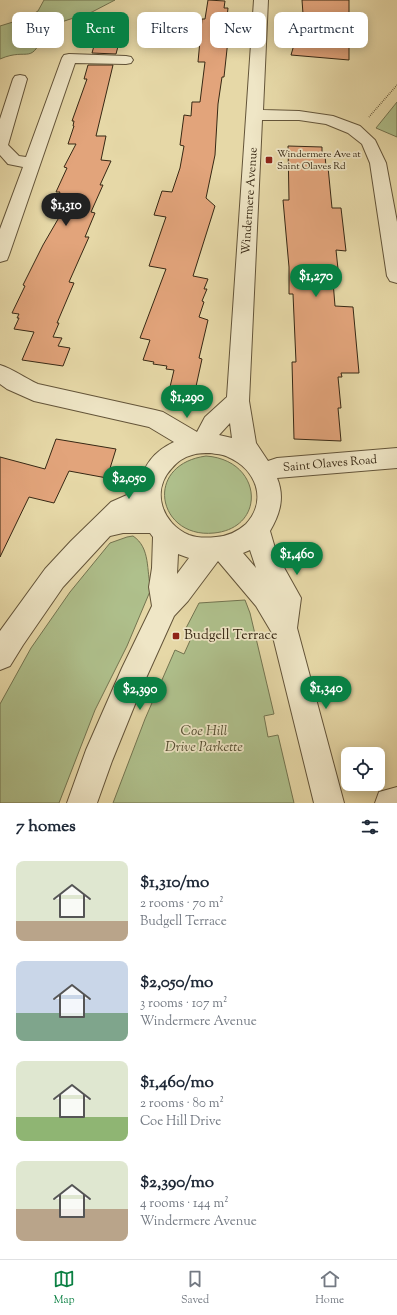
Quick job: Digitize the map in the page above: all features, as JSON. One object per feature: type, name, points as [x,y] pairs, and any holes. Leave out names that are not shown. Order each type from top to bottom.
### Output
[{"type":"street","name":"Windermere Avenue","points":[[160,528],[178,542],[193,548],[217,549],[242,542],[257,529],[265,516],[269,501],[269,487],[245,444],[238,402],[256,115],[261,0]]},
{"type":"street","points":[[0,255],[69,58],[126,60]]},
{"type":"street","points":[[20,79],[0,146],[14,160],[33,163]]},
{"type":"street","points":[[256,115],[327,119],[357,131],[366,138],[373,149],[378,162],[397,276]]},
{"type":"street","points":[[0,373],[15,383],[34,392],[145,416],[199,443]]},
{"type":"street","points":[[199,443],[213,424],[238,402]]},
{"type":"street","points":[[161,424],[169,455]]},
{"type":"street","points":[[165,607],[162,587],[165,568],[160,528],[147,498],[150,482],[160,463],[169,455],[181,448],[199,443],[226,444],[247,454],[259,468]]},
{"type":"street","name":"Saint Olaves Road","points":[[259,468],[277,468],[397,458]]},
{"type":"street","points":[[0,656],[12,635],[54,578],[80,549],[120,510],[147,498]]},
{"type":"street","points":[[105,526],[123,522],[160,528]]},
{"type":"street","points":[[257,529],[265,559],[288,598],[284,628]]},
{"type":"street","points":[[82,803],[97,761],[123,699],[165,607],[217,549],[265,597],[284,628],[329,803]]},
{"type":"street","points":[[390,803],[397,802]]},
{"type":"path","points":[[357,131],[397,85]]},
{"type":"green space","points":[[44,0],[115,0],[92,12],[72,12],[72,19],[64,21],[64,12],[36,12]]},
{"type":"green space","points":[[12,22],[12,48],[37,48],[29,54],[18,54],[0,59],[0,26]]},
{"type":"green space","points":[[397,102],[397,137],[376,128]]},
{"type":"green space","points":[[206,456],[225,460],[239,469],[248,481],[251,494],[250,507],[243,519],[231,528],[214,533],[195,532],[180,525],[170,514],[165,500],[166,486],[172,473],[186,462]]},
{"type":"green space","points":[[133,536],[143,547],[147,560],[151,589],[127,646],[95,710],[59,803],[0,803],[0,704],[31,648],[70,592],[110,543]]},
{"type":"green space","name":"Coe Hill Drive Parkette","points":[[245,600],[250,613],[274,714],[264,716],[268,737],[278,735],[294,803],[113,803],[145,719],[175,650],[184,654],[193,634],[185,630],[199,603]]},
{"type":"building","points":[[208,0],[225,1],[224,8],[228,8],[228,12],[210,12],[210,48],[227,48],[224,77],[222,77],[218,104],[215,155],[206,198],[215,206],[193,276],[208,279],[204,289],[207,289],[202,301],[204,302],[199,317],[208,320],[199,358],[202,359],[195,391],[170,387],[174,370],[166,369],[167,366],[153,364],[154,362],[143,360],[150,340],[140,338],[166,269],[149,266],[166,217],[154,215],[162,191],[172,192],[180,168],[184,146],[180,145],[184,115],[191,116],[192,102],[200,102],[205,62],[198,62],[199,48],[202,48],[202,19],[205,19]]},
{"type":"building","points":[[302,0],[349,0],[349,12],[303,12]]},
{"type":"building","points":[[93,48],[118,48],[116,54],[92,53]]},
{"type":"building","points":[[293,48],[349,48],[349,60],[291,55]]},
{"type":"building","points":[[88,65],[113,65],[96,136],[106,136],[101,160],[111,161],[100,185],[103,185],[91,212],[95,213],[85,237],[89,237],[69,282],[74,283],[57,323],[59,323],[53,337],[62,338],[58,346],[70,348],[63,366],[22,360],[34,332],[14,329],[19,318],[17,318],[19,314],[12,313],[25,286],[23,285],[43,245],[61,214],[53,213],[60,192],[56,192],[67,168],[64,167],[76,144],[68,144],[74,126],[74,121],[72,121],[87,79],[84,79]]},
{"type":"building","points":[[288,146],[322,147],[322,155],[325,155],[326,167],[328,167],[332,208],[341,208],[346,251],[336,250],[338,269],[332,269],[335,306],[353,307],[359,373],[341,373],[342,377],[338,377],[341,408],[338,408],[341,441],[294,439],[292,362],[296,362],[293,294],[289,294],[289,267],[283,200],[289,200]]},
{"type":"building","points":[[56,439],[116,449],[107,478],[69,471],[54,503],[29,497],[0,557],[0,457],[45,469]]},
{"type":"place","name":"Windermere Ave at Saint Olaves Rd","points":[[269,160]]},
{"type":"place","name":"Budgell Terrace","points":[[176,636]]}]
